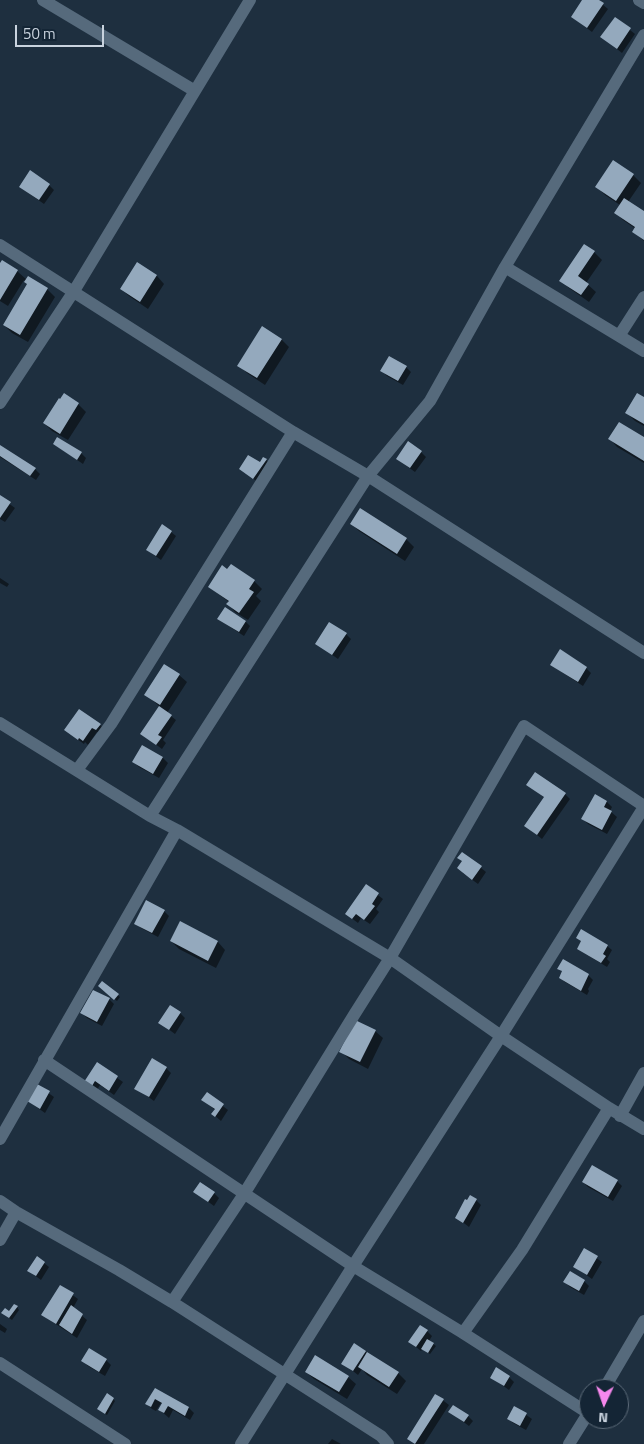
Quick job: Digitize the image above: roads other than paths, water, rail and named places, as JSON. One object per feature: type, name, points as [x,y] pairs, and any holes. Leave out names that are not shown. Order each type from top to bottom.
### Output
[{"type":"street","points":[[43,0],[195,91]]},
{"type":"street","points":[[1,400],[74,292],[250,0]]},
{"type":"street","points":[[639,0],[644,3]]},
{"type":"street","points":[[150,816],[368,476],[430,401],[505,267],[644,35]]},
{"type":"street","points":[[0,245],[293,432],[368,476],[644,653]]},
{"type":"street","points":[[505,267],[644,351]]},
{"type":"street","points":[[619,336],[644,297]]},
{"type":"street","points":[[77,770],[111,724],[293,432]]},
{"type":"street","points":[[0,723],[150,816],[177,830],[390,958],[501,1036],[620,1116],[644,1129]]},
{"type":"street","points":[[172,1302],[244,1194],[390,958],[524,726],[644,807],[501,1036],[241,1444]]},
{"type":"street","points":[[0,1139],[177,830]]},
{"type":"street","points":[[44,1060],[353,1266],[579,1406]]},
{"type":"street","points":[[620,1116],[644,1073]]},
{"type":"street","points":[[463,1333],[522,1250],[609,1108]]},
{"type":"street","points":[[0,1201],[172,1302],[382,1436],[388,1444]]},
{"type":"street","points":[[0,1240],[16,1212]]},
{"type":"street","points":[[610,1379],[644,1321]]},
{"type":"street","points":[[0,1363],[125,1444]]},
{"type":"street","points":[[569,1444],[579,1428]]}]
